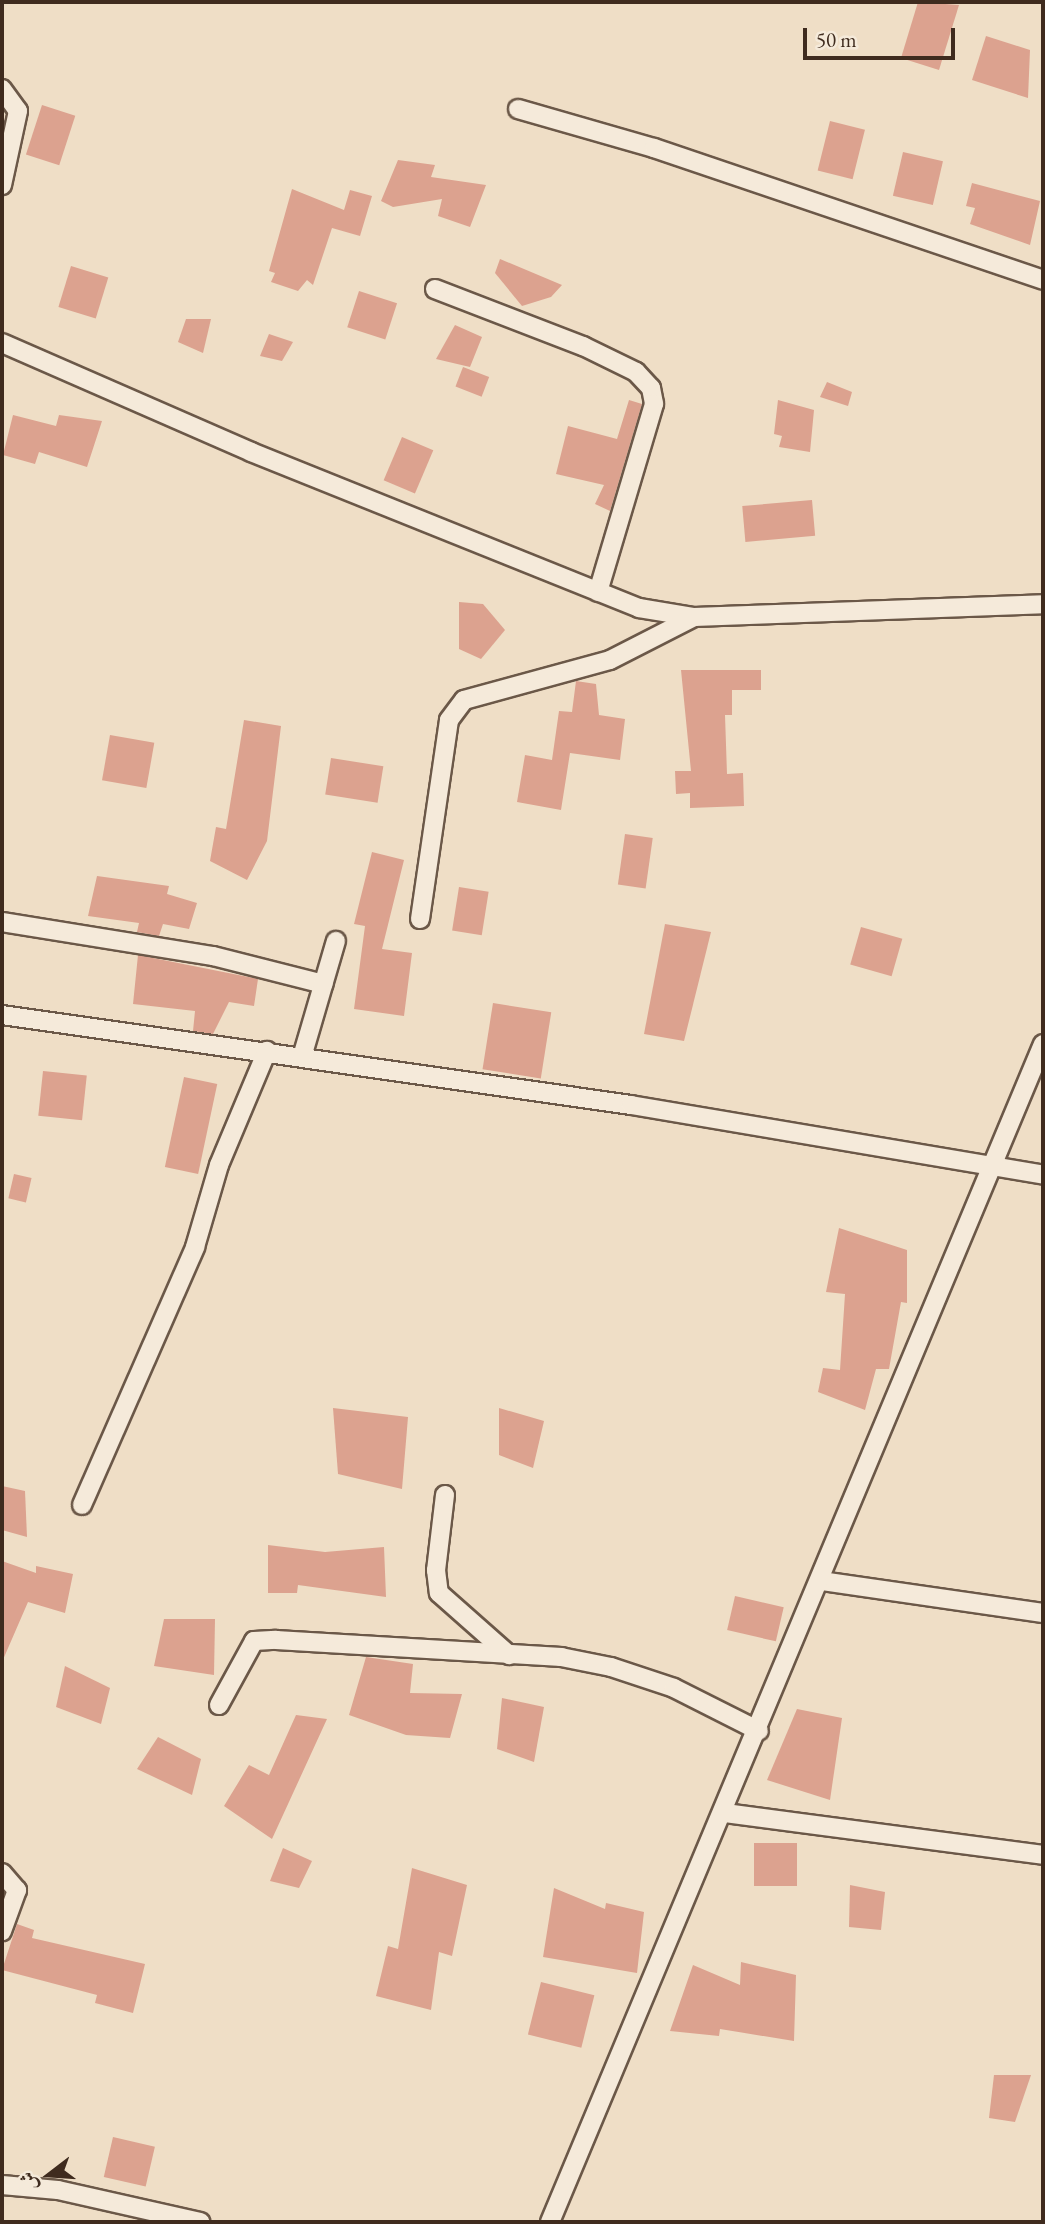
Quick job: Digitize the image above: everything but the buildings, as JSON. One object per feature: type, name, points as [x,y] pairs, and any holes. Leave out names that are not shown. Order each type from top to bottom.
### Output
[{"type":"street","points":[[2,89],[18,111],[2,186]]},
{"type":"street","points":[[518,109],[654,148],[1043,280]]},
{"type":"street","points":[[435,289],[583,346],[636,372],[651,388],[654,404],[598,592]]},
{"type":"street","points":[[2,343],[639,608],[694,617],[1043,604]]},
{"type":"street","points":[[420,919],[449,720],[464,700],[610,660],[694,617]]},
{"type":"street","points":[[2,922],[213,956],[324,984]]},
{"type":"street","points":[[302,1057],[335,941]]},
{"type":"street","points":[[2,1015],[267,1051],[1043,1175]]},
{"type":"street","points":[[550,2222],[725,1813],[1043,1044]]},
{"type":"street","points":[[82,1505],[195,1247],[219,1165],[267,1051]]},
{"type":"street","points":[[445,1495],[436,1570],[439,1593],[509,1655]]},
{"type":"street","points":[[821,1581],[1043,1613]]},
{"type":"street","points":[[219,1705],[254,1641],[509,1655],[611,1667],[674,1688],[759,1731]]},
{"type":"street","points":[[725,1813],[1043,1855]]},
{"type":"street","points":[[2,1873],[18,1890],[2,1931]]},
{"type":"street","points":[[2,2185],[58,2190],[200,2222]]}]
